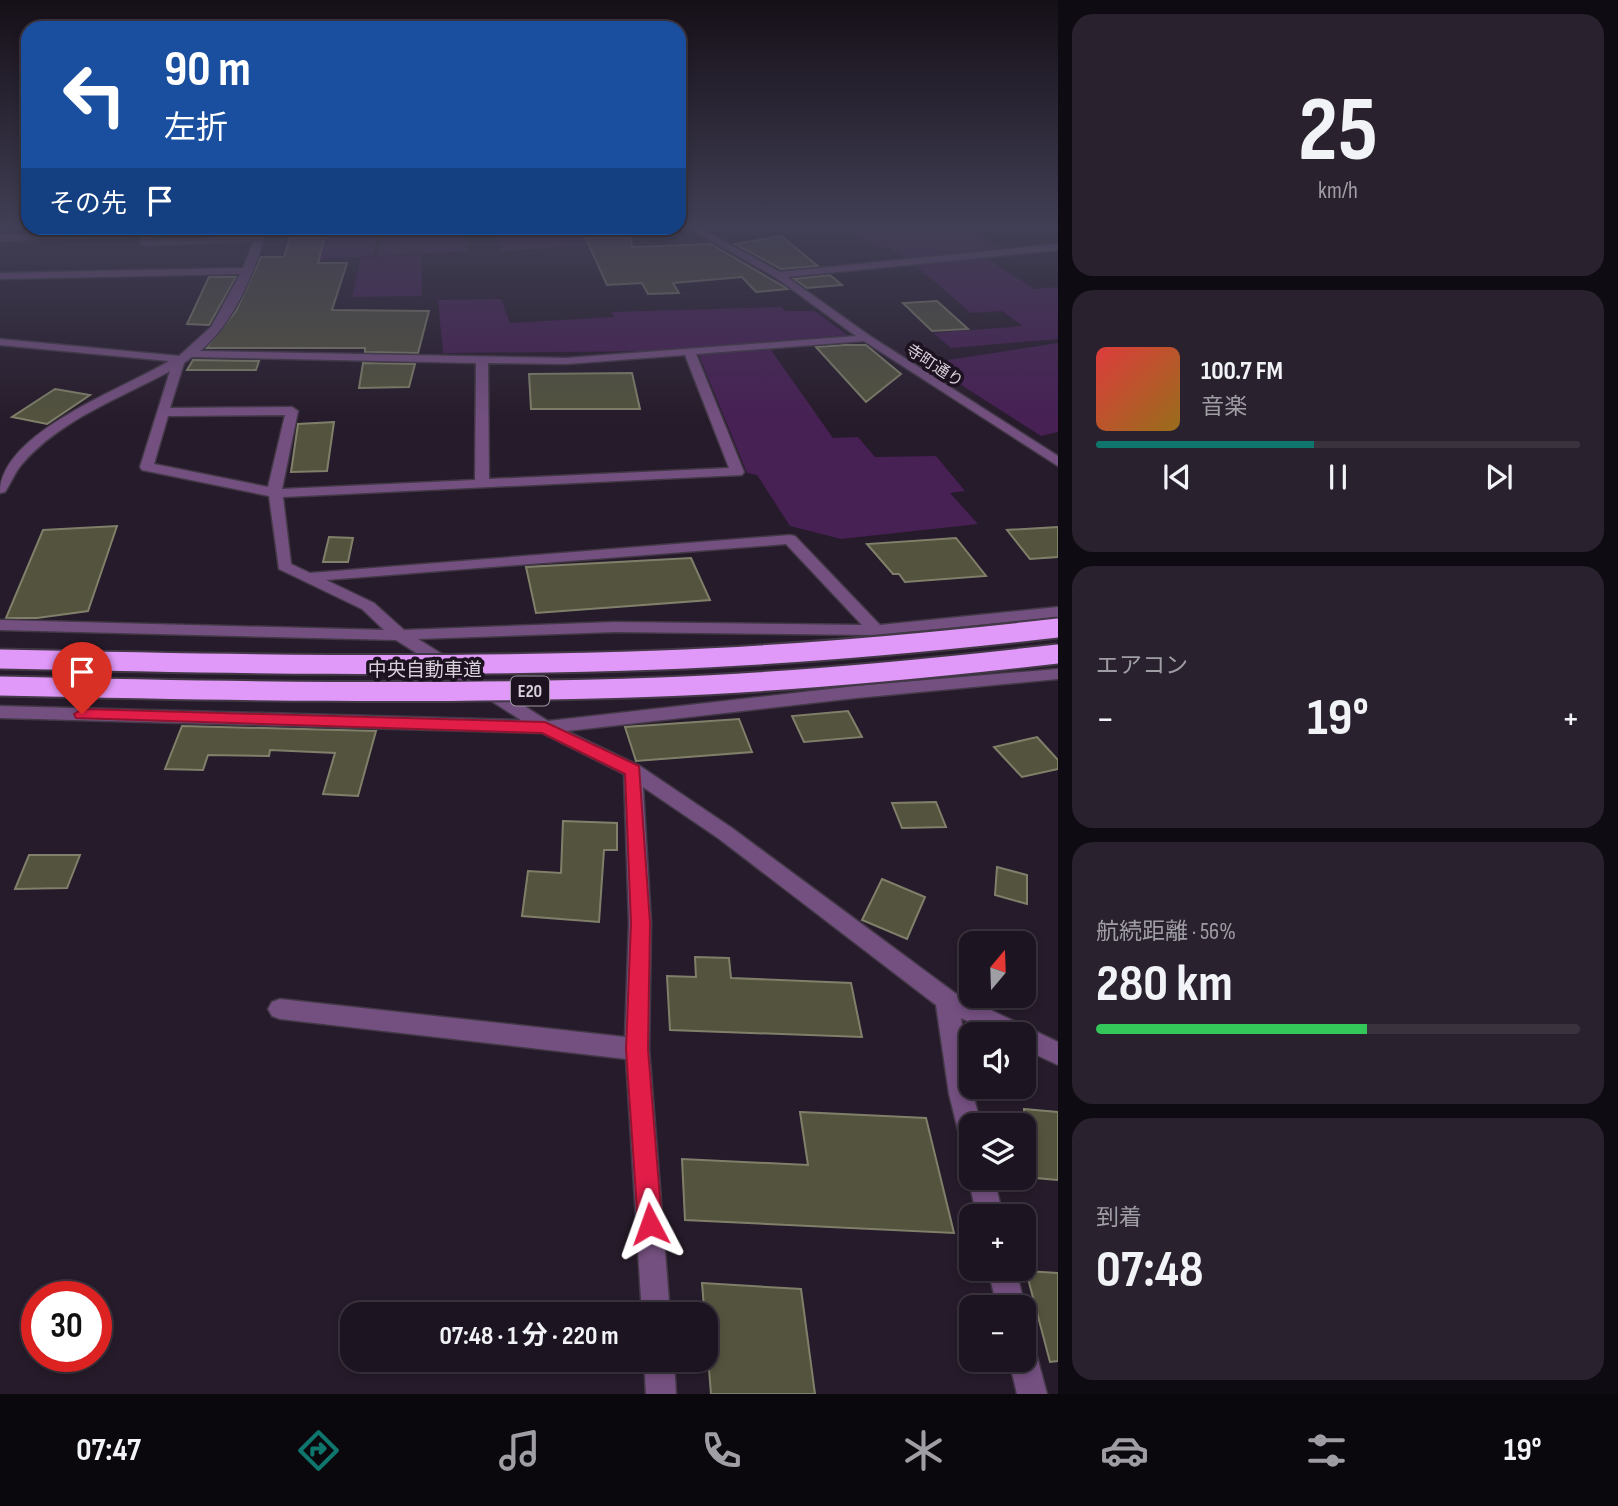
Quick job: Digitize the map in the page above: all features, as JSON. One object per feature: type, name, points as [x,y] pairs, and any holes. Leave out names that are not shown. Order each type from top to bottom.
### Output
[{"type":"highway","name":"中央自動車道","points":[[0,659],[339,666],[521,665],[827,651],[1058,628]]},
{"type":"highway","name":"中央自動車道","points":[[0,686],[320,692],[509,691],[851,675],[1058,654]]},
{"type":"street","points":[[0,489],[14,465],[45,437],[87,409],[184,357],[210,333],[235,291]]},
{"type":"street","name":"寺町通り","points":[[800,291],[866,338],[1058,462]]},
{"type":"street","points":[[0,342],[184,357],[566,360],[778,347],[866,338]]},
{"type":"street","points":[[184,357],[162,412],[147,467],[276,493],[737,472],[689,351]]},
{"type":"street","points":[[482,360],[482,483]]},
{"type":"street","points":[[162,412],[292,411],[275,485],[284,566],[368,607],[400,635],[545,727],[633,771],[725,834],[947,1000],[992,1022]]},
{"type":"street","points":[[310,577],[790,539],[876,630]]},
{"type":"street","points":[[0,625],[400,635],[615,627],[876,630],[1058,612]]},
{"type":"street","points":[[0,712],[545,727],[856,692],[1058,674]]},
{"type":"street","points":[[633,771],[640,923],[637,1049],[655,1302]]},
{"type":"street","points":[[947,1000],[965,1113]]},
{"type":"street","points":[[280,1009],[637,1049]]},
{"type":"street","points":[[1036,1043],[1058,1054]]},
{"type":"street","points":[[660,1372],[661,1394]]},
{"type":"street","points":[[1027,1372],[1032,1394]]},
{"type":"shaded area","points":[[353,291],[422,291],[422,296],[352,297]]},
{"type":"shaded area","points":[[945,291],[1058,291],[1058,339],[951,348],[933,333],[1023,326],[1002,311],[971,313]]},
{"type":"shaded area","points":[[501,299],[510,323],[614,317],[611,312],[781,307],[785,311],[815,311],[847,335],[655,351],[443,353],[438,300]]},
{"type":"shaded area","points":[[1058,343],[1058,432],[1041,436],[933,367],[948,360]]},
{"type":"shaded area","points":[[771,350],[833,438],[858,437],[875,457],[936,456],[965,491],[950,493],[978,524],[841,539],[790,526],[757,475],[747,473],[698,353]]},
{"type":"building","points":[[202,291],[228,291],[209,325],[187,324]]},
{"type":"building","points":[[245,291],[338,291],[332,310],[429,311],[418,353],[365,352],[365,348],[206,348],[236,311]]},
{"type":"building","points":[[646,291],[679,293],[648,294]]},
{"type":"building","points":[[937,301],[968,329],[932,331],[903,303]]},
{"type":"building","points":[[866,345],[901,374],[866,402],[816,347]]},
{"type":"building","points":[[193,360],[259,361],[256,370],[187,370]]},
{"type":"building","points":[[363,363],[415,364],[409,387],[359,388]]},
{"type":"building","points":[[632,373],[640,409],[531,409],[529,374]]},
{"type":"building","points":[[55,389],[90,395],[47,424],[12,417]]},
{"type":"building","points":[[334,422],[327,471],[291,472],[298,424]]},
{"type":"building","points":[[117,526],[88,611],[37,618],[6,618],[43,530]]},
{"type":"building","points":[[1058,527],[1058,557],[1030,559],[1007,530]]},
{"type":"building","points":[[329,537],[353,538],[348,562],[323,562]]},
{"type":"building","points":[[956,538],[986,576],[905,582],[899,574],[893,574],[867,544]]},
{"type":"building","points":[[691,558],[710,600],[536,613],[526,567]]},
{"type":"building","points":[[848,711],[862,737],[804,742],[792,716]]},
{"type":"building","points":[[739,719],[752,752],[636,761],[625,727]]},
{"type":"building","points":[[182,726],[376,731],[358,796],[323,794],[335,753],[270,750],[269,756],[208,755],[203,770],[165,769]]},
{"type":"building","points":[[1037,737],[1058,760],[1058,769],[1022,777],[994,747]]},
{"type":"building","points":[[936,802],[946,827],[902,828],[892,803]]},
{"type":"building","points":[[563,821],[617,823],[617,850],[604,850],[599,922],[522,916],[528,871],[561,873]]},
{"type":"building","points":[[29,855],[80,855],[67,888],[15,889]]},
{"type":"building","points":[[997,867],[1027,875],[1027,904],[995,895]]},
{"type":"building","points":[[882,879],[925,897],[907,939],[862,920]]},
{"type":"building","points":[[695,957],[729,958],[731,978],[851,983],[862,1037],[670,1030],[667,976],[696,977]]},
{"type":"building","points":[[1024,1109],[1058,1112],[1058,1180],[1036,1178],[1036,1113],[1024,1113]]},
{"type":"building","points":[[800,1112],[926,1118],[954,1233],[685,1220],[682,1159],[808,1165]]},
{"type":"building","points":[[1036,1272],[1058,1273],[1058,1361],[1050,1362],[1036,1309],[1036,1295],[1032,1295],[1029,1281],[1036,1281]]},
{"type":"building","points":[[702,1283],[801,1289],[815,1394],[711,1394],[709,1372],[718,1372],[718,1302],[704,1302]]},
{"type":"route","points":[[82,714],[545,727],[633,771],[640,923],[637,1049],[650,1224]]}]
